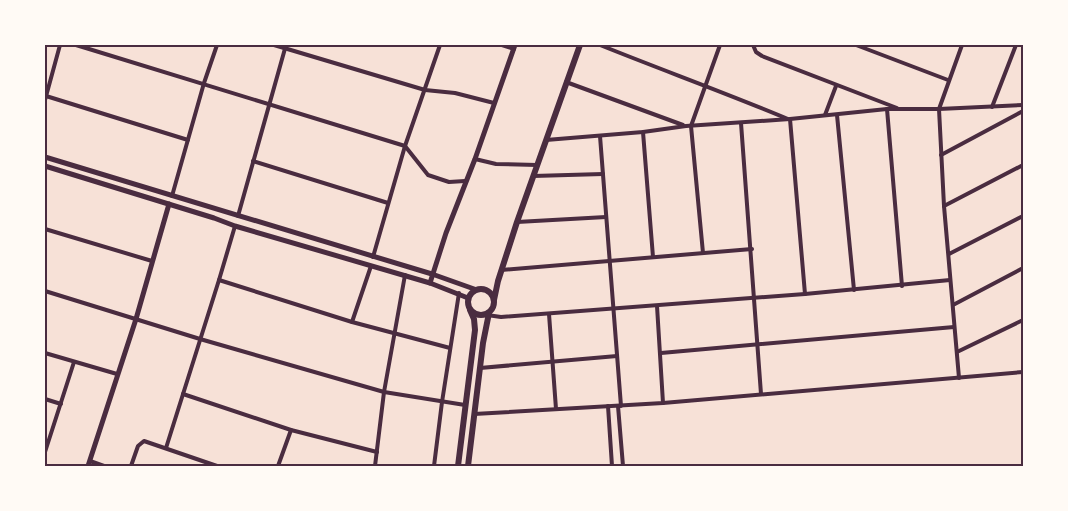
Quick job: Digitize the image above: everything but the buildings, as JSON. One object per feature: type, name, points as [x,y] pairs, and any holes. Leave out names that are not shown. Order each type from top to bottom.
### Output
[{"type":"main road","points":[[468,466],[488,314],[493,308],[494,292],[501,270],[580,45]]},
{"type":"main road","points":[[458,466],[475,330],[474,319],[467,302],[468,298],[477,290],[486,290],[493,296],[494,300]]},
{"type":"main road","points":[[470,310],[479,316],[488,314]]},
{"type":"street","points":[[60,45],[46,98],[188,140]]},
{"type":"street","points":[[76,45],[405,146],[428,176],[449,182],[465,181]]},
{"type":"street","points":[[172,197],[204,83],[217,45]]},
{"type":"street","points":[[274,45],[286,47],[425,90],[455,93],[494,103]]},
{"type":"street","points":[[373,257],[405,146],[440,45]]},
{"type":"street","points":[[430,283],[465,181],[475,159],[515,47],[502,45]]},
{"type":"street","points":[[600,45],[736,97],[790,120]]},
{"type":"street","points":[[703,253],[691,126],[720,45]]},
{"type":"street","points":[[753,45],[758,54],[836,86],[903,110]]},
{"type":"street","points":[[856,45],[948,80]]},
{"type":"street","points":[[960,378],[944,206],[939,109],[962,45]]},
{"type":"street","points":[[992,106],[1015,46],[1009,45]]},
{"type":"street","points":[[238,216],[286,47]]},
{"type":"street","points":[[566,82],[686,126]]},
{"type":"street","points":[[825,115],[836,86]]},
{"type":"street","points":[[546,140],[643,132],[686,126],[790,120],[887,109],[939,109],[1023,105]]},
{"type":"street","points":[[887,109],[902,286]]},
{"type":"street","points":[[941,155],[1023,111]]},
{"type":"street","points":[[837,115],[854,290]]},
{"type":"street","points":[[790,120],[805,294]]},
{"type":"street","points":[[741,123],[752,249],[761,394]]},
{"type":"street","points":[[643,132],[653,257]]},
{"type":"street","points":[[600,136],[617,356],[623,466]]},
{"type":"street","points":[[45,157],[172,197],[432,274],[477,290]]},
{"type":"street","points":[[475,159],[496,164],[537,165]]},
{"type":"street","points":[[253,161],[388,203]]},
{"type":"street","points":[[944,206],[1023,165]]},
{"type":"street","points":[[45,166],[235,226],[405,275],[459,293],[468,298]]},
{"type":"street","points":[[533,176],[602,174]]},
{"type":"street","points":[[157,201],[160,192]]},
{"type":"street","points":[[104,466],[89,464],[136,319],[169,204]]},
{"type":"street","points":[[949,254],[1023,216]]},
{"type":"street","points":[[517,222],[606,217]]},
{"type":"street","points":[[166,448],[235,226]]},
{"type":"street","points":[[45,229],[152,262]]},
{"type":"street","points":[[501,270],[752,249]]},
{"type":"street","points":[[352,322],[371,266]]},
{"type":"street","points":[[953,305],[1023,268]]},
{"type":"street","points":[[375,466],[384,392],[405,275]]},
{"type":"street","points":[[219,280],[352,322],[450,348]]},
{"type":"street","points":[[488,314],[501,317],[549,314],[902,286],[950,280]]},
{"type":"street","points":[[45,291],[200,339],[384,392],[465,405]]},
{"type":"street","points":[[434,466],[459,293]]},
{"type":"street","points":[[657,306],[663,403]]},
{"type":"street","points":[[549,314],[556,409]]},
{"type":"street","points":[[957,352],[1023,320]]},
{"type":"street","points":[[660,353],[954,327]]},
{"type":"street","points":[[45,353],[117,374]]},
{"type":"street","points":[[480,368],[617,356]]},
{"type":"street","points":[[45,452],[74,362]]},
{"type":"street","points":[[474,414],[663,403],[1023,372]]},
{"type":"street","points":[[183,394],[291,430],[377,452]]},
{"type":"street","points":[[45,399],[61,404]]},
{"type":"street","points":[[608,406],[612,466]]},
{"type":"street","points":[[278,466],[291,430]]},
{"type":"street","points":[[131,466],[140,442],[166,448],[217,466]]}]
